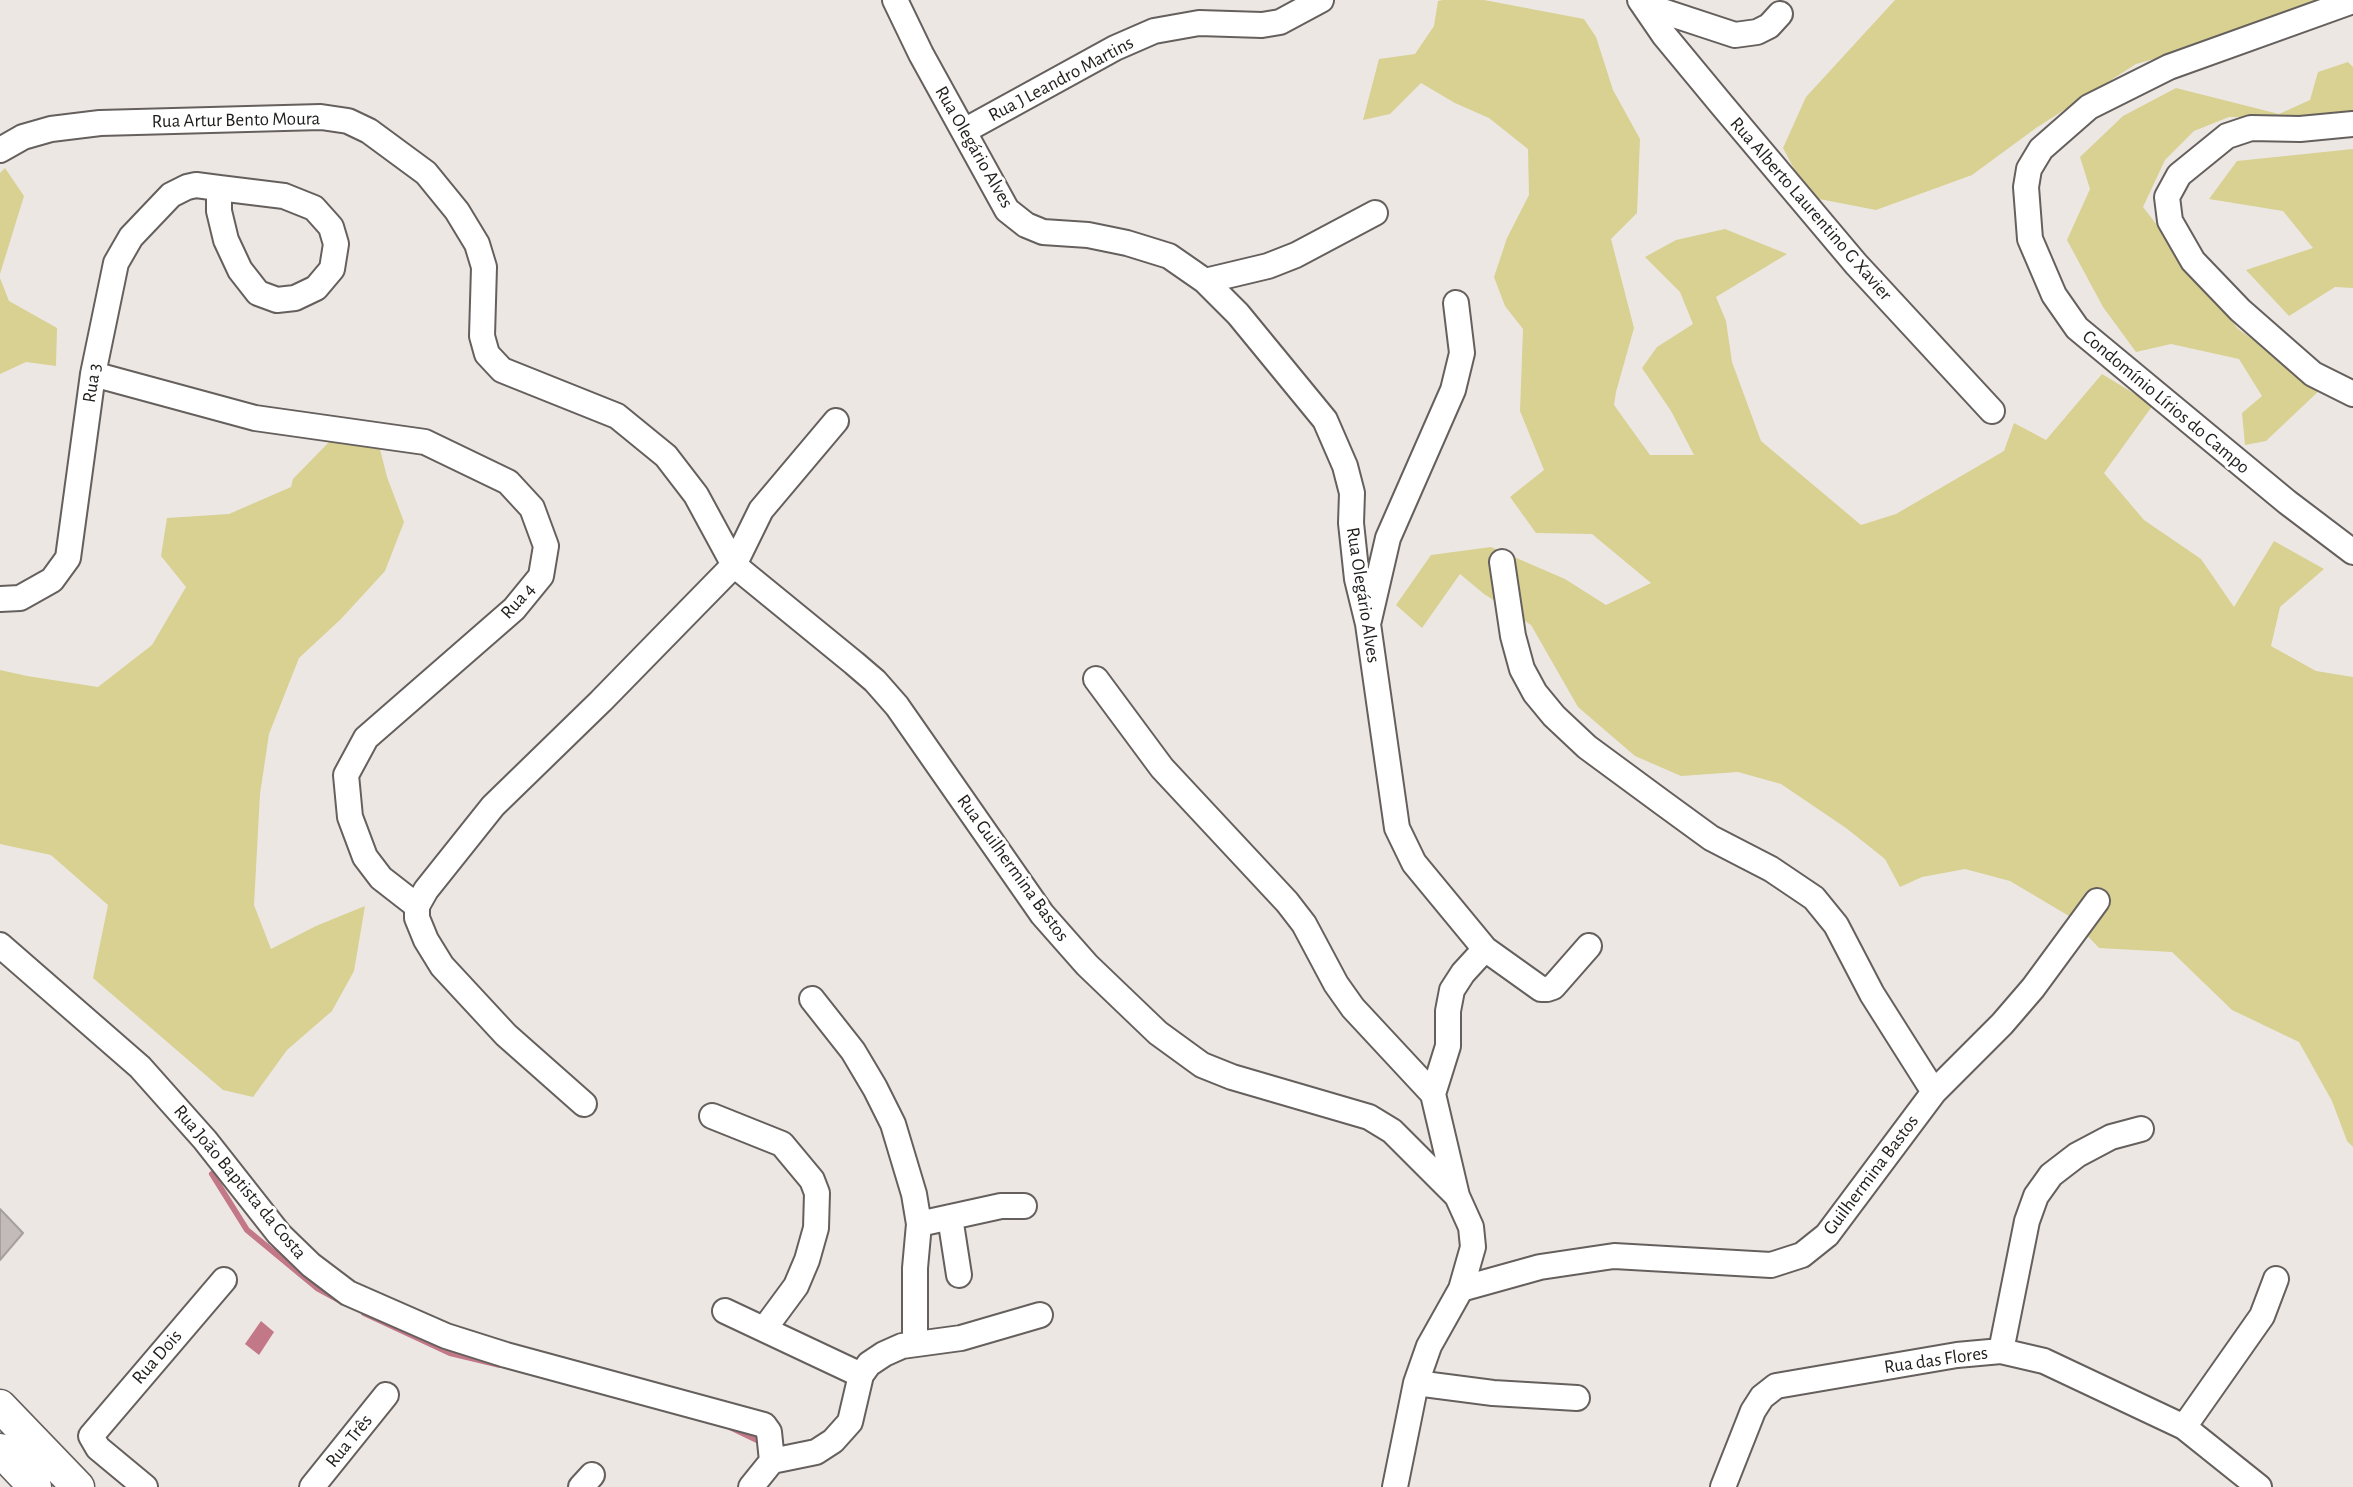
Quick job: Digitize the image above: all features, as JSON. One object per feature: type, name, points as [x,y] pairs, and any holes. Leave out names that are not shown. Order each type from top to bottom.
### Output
[{"type":"main road","points":[[0,1406],[78,1487]]},
{"type":"main road","points":[[0,1450],[35,1487]]},
{"type":"street","name":"Rua Olegário Alves","points":[[895,0],[921,54],[1007,210],[1026,226],[1043,232],[1088,235],[1169,256],[1205,281],[1238,314],[1325,420],[1345,466],[1352,493],[1351,523],[1357,579],[1368,624],[1397,828],[1414,863],[1485,950],[1541,989],[1553,987],[1589,946]]},
{"type":"street","name":"Rua J Leandro Martins","points":[[964,131],[1115,48],[1154,32],[1199,23],[1271,24],[1321,0]]},
{"type":"street","name":"Condomínio Lírios do Campo","points":[[2353,1],[2169,66],[2089,107],[2041,149],[2029,169],[2026,187],[2030,239],[2054,295],[2077,328],[2287,502],[2353,552]]},
{"type":"street","points":[[1642,3],[1735,35],[1758,32],[1769,26],[1780,14]]},
{"type":"street","name":"Rua Alberto Laurentino G Xavier","points":[[1642,3],[1697,75],[1856,264],[1992,411]]},
{"type":"street","name":"Rua Artur Bento Moura","points":[[0,150],[23,137],[51,129],[100,123],[321,117],[348,121],[369,131],[426,173],[457,211],[477,244],[484,267],[482,336],[487,354],[502,370],[617,416],[666,456],[696,495],[734,565]]},
{"type":"street","points":[[2353,124],[2300,129],[2251,128],[2227,136],[2179,175],[2167,197],[2170,221],[2193,261],[2240,310],[2313,374],[2353,394]]},
{"type":"street","name":"Rua 3","points":[[0,600],[20,597],[52,580],[68,558],[93,374],[116,263],[131,237],[170,195],[196,185],[284,196],[314,208],[331,227],[336,244],[332,269],[316,288],[295,298],[277,300],[258,293],[240,270],[226,240],[219,211],[219,188]]},
{"type":"street","points":[[1205,281],[1268,267],[1375,213]]},
{"type":"street","points":[[1368,624],[1388,538],[1453,390],[1462,353],[1456,303]]},
{"type":"street","name":"Rua 4","points":[[93,374],[255,418],[425,442],[508,482],[532,508],[546,546],[541,576],[514,609],[366,738],[346,775],[350,817],[365,857],[381,878],[417,906]]},
{"type":"street","points":[[584,1104],[506,1035],[442,965],[426,940],[417,918],[417,906],[426,890],[493,806],[601,701],[734,565],[761,510],[836,421]]},
{"type":"street","points":[[1503,562],[1513,636],[1522,668],[1535,694],[1587,747],[1711,838],[1771,869],[1814,898],[1836,925],[1872,994],[1934,1092]]},
{"type":"street","name":"Rua Guilhermina Bastos","points":[[734,565],[874,681],[897,706],[1042,914],[1087,965],[1158,1033],[1202,1065],[1222,1073],[1369,1117],[1392,1131],[1457,1196],[1471,1227],[1473,1247],[1461,1289],[1429,1346],[1416,1383],[1395,1487]]},
{"type":"street","points":[[1096,680],[1162,768],[1287,902],[1304,924],[1336,984],[1353,1008],[1433,1094],[1457,1196]]},
{"type":"street","name":"Guilhermina Bastos","points":[[1461,1289],[1540,1267],[1614,1256],[1771,1265],[1802,1255],[1827,1235],[1934,1092],[2002,1024],[2033,988],[2097,901]]},
{"type":"street","name":"Rua João Baptista da Costa","points":[[0,945],[140,1067],[205,1140],[279,1234],[311,1265],[348,1293],[458,1340],[764,1424],[769,1432],[772,1461]]},
{"type":"street","points":[[1433,1094],[1448,1046],[1448,1012],[1452,990],[1463,973],[1485,950]]},
{"type":"street","points":[[812,999],[853,1051],[893,1124],[914,1194],[919,1224],[915,1268],[915,1343]]},
{"type":"street","points":[[712,1116],[782,1144],[812,1180],[817,1192],[816,1228],[807,1260],[796,1286],[765,1328]]},
{"type":"street","points":[[2001,1351],[2027,1220],[2036,1196],[2051,1175],[2077,1155],[2111,1137],[2141,1129]]},
{"type":"street","points":[[919,1224],[1001,1206],[1024,1206]]},
{"type":"street","points":[[950,1217],[958,1275]]},
{"type":"street","points":[[2184,1427],[2262,1316],[2276,1279]]},
{"type":"street","name":"Rua Dois","points":[[145,1487],[98,1448],[92,1436],[224,1280]]},
{"type":"street","points":[[725,1311],[861,1375]]},
{"type":"street","points":[[751,1487],[772,1461],[816,1452],[833,1441],[850,1422],[861,1375],[869,1364],[884,1354],[902,1346],[961,1338],[1040,1315]]},
{"type":"street","name":"Rua das Flores","points":[[1723,1487],[1753,1411],[1762,1397],[1776,1386],[1957,1354],[2001,1351],[2044,1361],[2184,1427],[2259,1487]]},
{"type":"street","points":[[1416,1383],[1493,1393],[1577,1398]]},
{"type":"street","name":"Rua Três","points":[[312,1487],[386,1395]]},
{"type":"shaded area","points":[[1484,0],[1584,19],[1596,37],[1613,90],[1640,139],[1637,213],[1611,239],[1634,328],[1614,405],[1650,455],[1694,455],[1671,411],[1642,368],[1657,347],[1693,324],[1680,292],[1645,257],[1676,240],[1725,229],[1787,254],[1716,297],[1726,321],[1732,362],[1761,441],[1861,525],[1896,514],[2004,451],[2014,423],[2046,440],[2102,374],[2153,405],[2104,473],[2144,520],[2201,559],[2234,607],[2274,541],[2324,569],[2280,607],[2271,646],[2316,671],[2353,677],[2353,1147],[2347,1141],[2332,1101],[2299,1042],[2232,1010],[2172,952],[2099,948],[2069,916],[2010,881],[1965,869],[1922,877],[1900,887],[1885,859],[1846,828],[1781,784],[1738,772],[1681,776],[1635,756],[1578,707],[1531,625],[1484,594],[1460,574],[1422,628],[1396,605],[1431,555],[1491,547],[1565,579],[1606,605],[1651,583],[1592,534],[1536,533],[1510,497],[1544,470],[1520,411],[1523,329],[1505,306],[1494,277],[1507,238],[1529,195],[1528,149],[1489,118],[1455,103],[1421,83],[1390,114],[1363,120],[1379,59],[1415,54],[1434,26],[1438,1]]},
{"type":"shaded area","points":[[1895,0],[2319,0],[2316,4],[2260,29],[2136,64],[2036,128],[1972,175],[1876,210],[1809,197],[1783,148],[1806,97]]},
{"type":"shaded area","points":[[2348,62],[2353,67],[2353,114],[2324,119],[2229,117],[2194,131],[2165,160],[2143,207],[2238,329],[2322,388],[2266,441],[2245,445],[2242,413],[2262,396],[2239,359],[2171,344],[2136,352],[2103,307],[2067,240],[2090,189],[2080,157],[2123,116],[2176,88],[2279,114],[2310,100],[2318,72]]},
{"type":"shaded area","points":[[2353,149],[2353,288],[2335,287],[2289,316],[2246,270],[2313,248],[2283,211],[2209,199],[2237,161]]},
{"type":"shaded area","points":[[5,168],[24,196],[0,274],[0,173]]},
{"type":"shaded area","points":[[0,278],[9,301],[57,328],[56,366],[26,362],[0,374]]},
{"type":"shaded area","points":[[329,442],[379,445],[387,477],[404,522],[385,571],[341,619],[299,658],[269,734],[260,794],[254,905],[271,949],[316,926],[365,906],[354,971],[332,1011],[287,1050],[253,1097],[223,1090],[93,978],[108,905],[51,855],[0,844],[0,670],[98,687],[152,645],[186,587],[161,556],[167,518],[229,514],[291,487],[293,479]]},
{"type":"shaded area","points":[[261,1321],[274,1332],[259,1355],[245,1344]]},
{"type":"building","points":[[0,1209],[23,1233],[0,1260]]},
{"type":"waterway","points":[[212,1174],[247,1230],[317,1288],[339,1300]]},
{"type":"waterway","points":[[364,1313],[450,1353],[500,1365]]},
{"type":"waterway","points":[[730,1427],[757,1440]]}]
